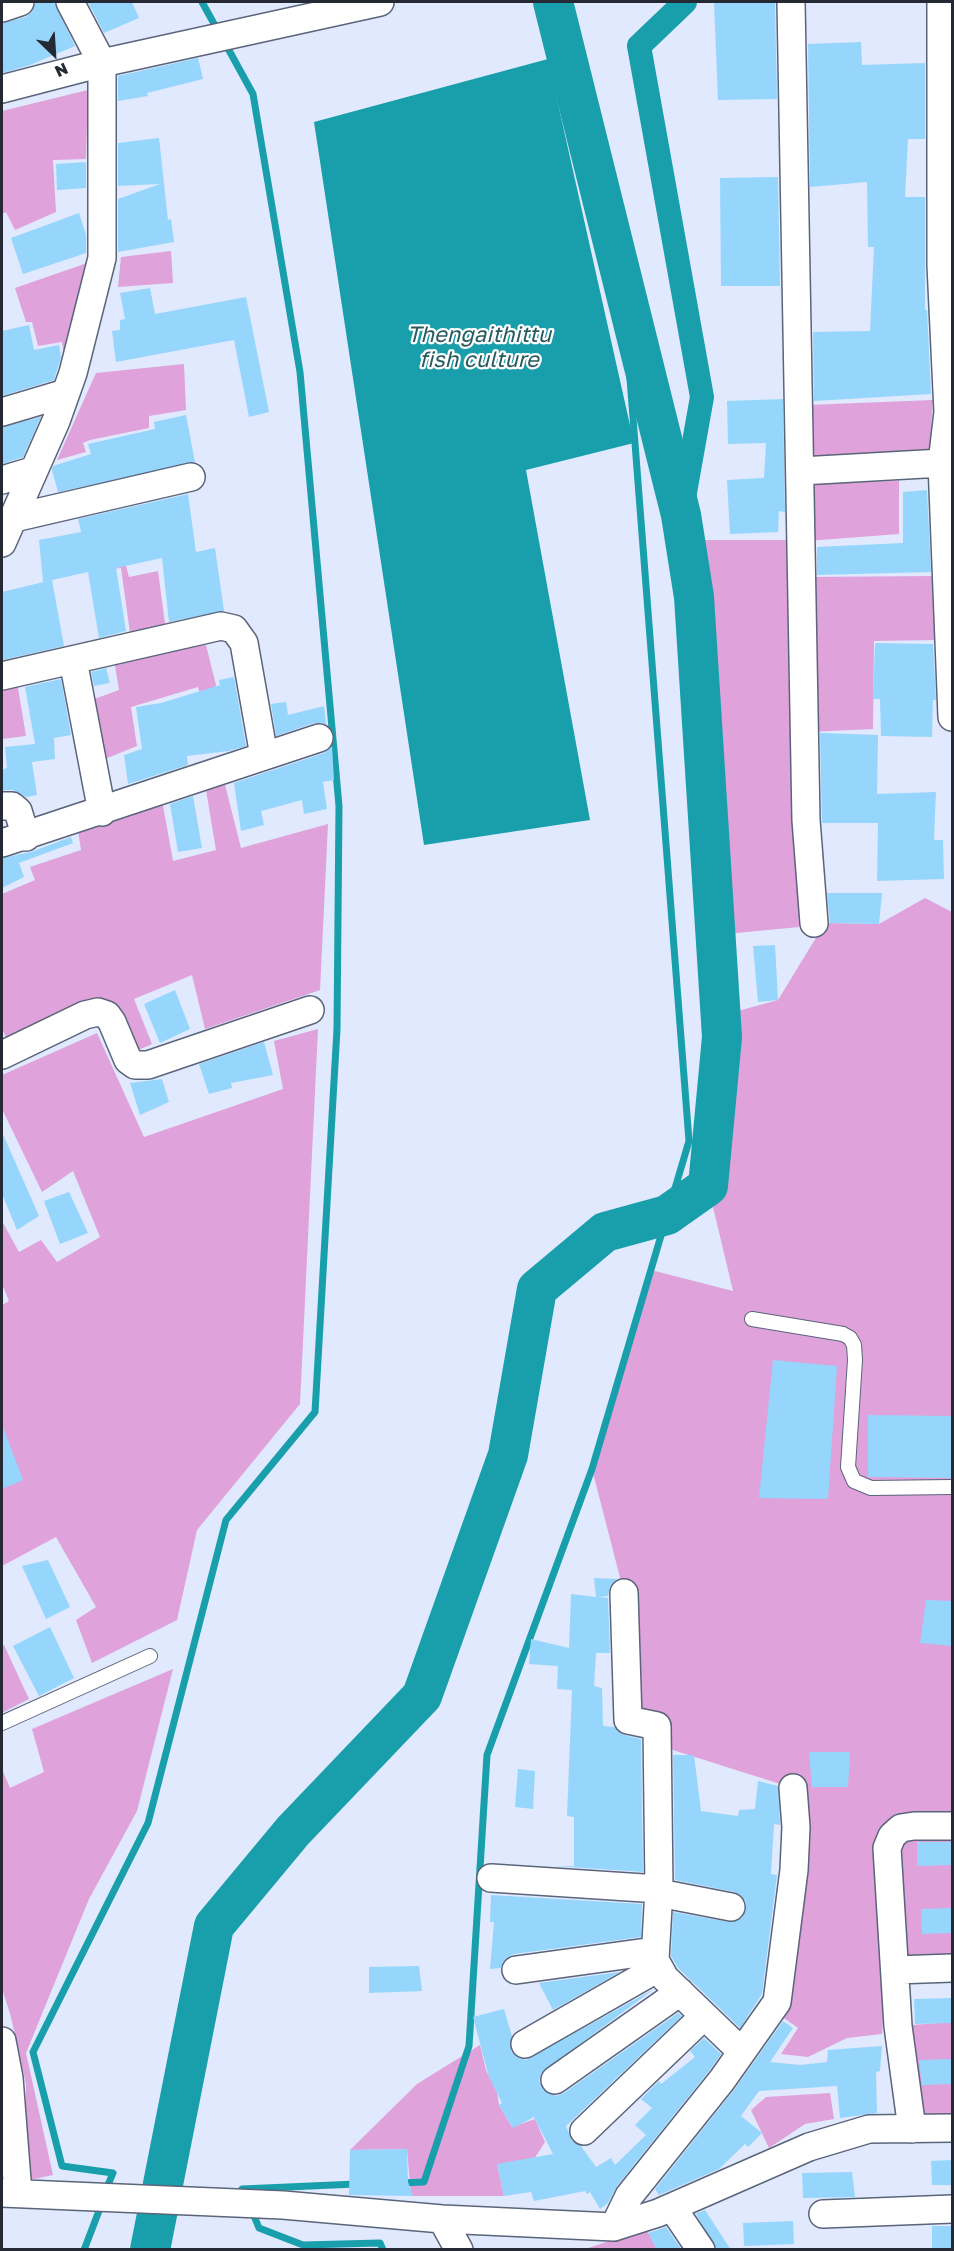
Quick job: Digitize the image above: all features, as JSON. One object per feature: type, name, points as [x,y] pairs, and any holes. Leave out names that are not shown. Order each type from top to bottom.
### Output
[{"type":"street","points":[[2,8],[20,2]]},
{"type":"street","points":[[2,543],[66,393],[88,322],[102,258],[102,63],[70,2]]},
{"type":"street","points":[[2,88],[102,63],[380,2]]},
{"type":"street","points":[[791,2],[806,820],[814,923]]},
{"type":"street","points":[[941,2],[941,265],[948,412],[942,463],[952,717]]},
{"type":"street","points":[[2,412],[66,393]]},
{"type":"street","points":[[801,471],[942,463]]},
{"type":"street","points":[[2,480],[32,471]]},
{"type":"street","points":[[14,518],[191,477]]},
{"type":"street","points":[[2,676],[221,626],[234,628],[244,643],[264,756]]},
{"type":"street","points":[[73,660],[102,812]]},
{"type":"street","points":[[2,806],[12,806],[18,811],[14,840],[318,738]]},
{"type":"street","points":[[2,1055],[85,1015],[98,1012],[107,1016],[112,1022],[128,1060],[135,1065],[148,1065],[310,1010]]},
{"type":"street","points":[[624,1593],[628,1720],[657,1726],[659,1891],[656,1960],[680,1992],[741,2051]]},
{"type":"street","points":[[614,2228],[629,2196],[722,2080],[777,2002],[794,1870],[796,1827],[793,1788]]},
{"type":"street","points":[[912,2129],[898,2026],[887,1848],[892,1836],[900,1828],[952,1826]]},
{"type":"street","points":[[491,1878],[659,1891],[731,1907]]},
{"type":"street","points":[[516,1970],[656,1960]]},
{"type":"street","points":[[525,2044],[656,1960]]},
{"type":"street","points":[[895,1970],[952,1968]]},
{"type":"street","points":[[555,2080],[680,1992]]},
{"type":"street","points":[[584,2131],[704,2016]]},
{"type":"street","points":[[2,2041],[9,2078],[10,2193],[283,2205],[442,2219],[614,2228],[672,2207],[809,2147],[869,2129],[952,2127]]},
{"type":"street","points":[[672,2207],[701,2250]]},
{"type":"street","points":[[823,2214],[952,2209]]},
{"type":"street","points":[[442,2219],[459,2250]]},
{"type":"lane","points":[[752,1319],[843,1334],[850,1338],[854,1345],[855,1360],[848,1467],[854,1481],[871,1488],[952,1486]]},
{"type":"lane","points":[[2,1723],[150,1656]]},
{"type":"shaded area","points":[[88,90],[86,159],[53,160],[56,212],[15,230],[6,212],[2,214],[2,111]]},
{"type":"shaded area","points":[[171,251],[173,283],[118,287],[121,257]]},
{"type":"shaded area","points":[[93,261],[65,362],[62,342],[38,346],[32,322],[26,322],[15,288]]},
{"type":"shaded area","points":[[184,364],[186,410],[149,416],[149,428],[90,440],[83,443],[86,452],[57,460],[96,373]]},
{"type":"shaded area","points":[[933,400],[929,457],[809,461],[807,405]]},
{"type":"shaded area","points":[[899,481],[899,534],[807,541],[806,483]]},
{"type":"shaded area","points":[[115,525],[129,577],[158,571],[166,631],[131,640],[121,568],[97,570]]},
{"type":"shaded area","points":[[697,540],[793,540],[799,927],[726,934]]},
{"type":"shaded area","points":[[936,576],[937,640],[874,641],[873,729],[809,732],[806,577]]},
{"type":"shaded area","points":[[206,645],[216,685],[209,702],[203,705],[198,687],[131,707],[137,746],[100,761],[89,701],[119,690],[114,659]]},
{"type":"shaded area","points":[[17,682],[26,736],[2,739],[2,685]]},
{"type":"shaded area","points":[[225,785],[241,848],[328,824],[320,990],[205,1029],[192,975],[134,999],[152,1044],[134,1052],[111,1001],[7,1040],[2,1028],[2,894],[35,880],[30,867],[81,850],[78,830],[162,800],[173,861],[216,850],[206,790]]},
{"type":"shaded area","points":[[925,898],[952,912],[952,1959],[894,1961],[892,1896],[882,2034],[847,2038],[808,2057],[781,2054],[798,2028],[781,2016],[793,1788],[657,1745],[627,1699],[624,1593],[592,1469],[651,1270],[733,1291],[708,1186],[734,1012],[778,1000],[825,923],[879,924]]},
{"type":"shaded area","points":[[318,1029],[300,1404],[197,1530],[177,1620],[92,1663],[76,1620],[96,1607],[56,1537],[2,1566],[2,1305],[9,1301],[2,1284],[2,1221],[19,1252],[41,1240],[57,1262],[100,1237],[73,1171],[42,1192],[2,1109],[2,1075],[97,1033],[144,1137],[283,1089],[274,1041]]},
{"type":"shaded area","points":[[4,1645],[29,1699],[2,1713],[2,1646]]},
{"type":"shaded area","points":[[173,1669],[137,1811],[89,1899],[26,2053],[53,2175],[25,2181],[26,2084],[2,1988],[2,1769],[10,1788],[44,1772],[32,1729]]},
{"type":"shaded area","points":[[952,2022],[952,2115],[910,2115],[898,2026]]},
{"type":"shaded area","points":[[480,2045],[486,2070],[497,2092],[499,2105],[512,2127],[535,2119],[545,2142],[526,2172],[497,2164],[504,2196],[411,2196],[407,2149],[350,2150],[417,2084]]},
{"type":"shaded area","points":[[830,2093],[834,2119],[805,2124],[769,2148],[751,2110],[766,2097]]},
{"type":"shaded area","points":[[646,2229],[657,2249],[582,2250]]},
{"type":"water","name":"Thengaithittu fish culture","points":[[548,59],[634,443],[526,470],[590,820],[424,845],[314,122]]},
{"type":"building","points":[[35,2],[54,2],[75,46],[30,65],[2,73],[2,23],[26,17],[32,12]]},
{"type":"building","points":[[88,2],[132,2],[139,18],[104,33]]},
{"type":"building","points":[[714,2],[775,2],[777,99],[718,100]]},
{"type":"building","points":[[861,42],[862,65],[925,63],[925,139],[908,139],[905,197],[925,197],[925,310],[927,310],[931,394],[814,401],[813,332],[870,331],[874,247],[868,247],[867,182],[810,187],[808,44]]},
{"type":"building","points":[[198,58],[203,79],[147,93],[148,96],[118,101],[118,76]]},
{"type":"building","points":[[159,138],[168,220],[171,219],[174,242],[118,252],[118,199],[160,184],[118,186],[118,143]]},
{"type":"building","points":[[86,162],[86,188],[57,190],[56,164]]},
{"type":"building","points":[[778,177],[780,286],[721,286],[720,178]]},
{"type":"building","points":[[79,213],[86,235],[86,253],[23,274],[11,238]]},
{"type":"building","points":[[150,288],[155,314],[246,297],[269,412],[249,417],[234,340],[116,362],[112,331],[120,330],[120,320],[125,319],[120,293]]},
{"type":"building","points":[[29,325],[34,350],[59,345],[61,357],[54,380],[2,396],[2,331]]},
{"type":"building","points":[[783,399],[785,512],[779,511],[778,532],[730,534],[727,480],[764,478],[766,443],[728,444],[727,401]]},
{"type":"building","points":[[186,415],[195,462],[58,492],[53,466],[91,454],[88,444],[155,429],[154,422]]},
{"type":"building","points":[[41,417],[23,457],[2,464],[2,427]]},
{"type":"building","points":[[927,490],[931,572],[817,575],[817,547],[903,543],[903,492]]},
{"type":"building","points":[[188,494],[196,552],[215,548],[224,611],[169,622],[162,558],[116,568],[126,631],[99,638],[88,572],[43,582],[39,540],[81,532],[78,519]]},
{"type":"building","points":[[52,580],[64,646],[2,660],[2,592]]},
{"type":"building","points":[[875,643],[933,644],[936,700],[933,700],[932,737],[881,736],[880,699],[873,699]]},
{"type":"building","points":[[106,668],[110,683],[94,686],[91,672]]},
{"type":"building","points":[[234,677],[246,746],[229,751],[187,756],[188,765],[128,784],[124,755],[142,749],[136,707],[161,703],[220,685],[219,680]]},
{"type":"building","points":[[61,679],[71,735],[54,738],[55,759],[32,762],[37,795],[26,797],[13,790],[2,790],[2,770],[7,768],[5,747],[35,744],[25,687]]},
{"type":"building","points":[[286,702],[288,715],[324,706],[326,724],[314,723],[276,736],[271,704]]},
{"type":"building","points":[[820,733],[878,735],[877,794],[936,792],[934,840],[943,840],[944,879],[877,881],[878,823],[822,823]]},
{"type":"building","points":[[332,746],[334,780],[323,782],[327,809],[304,814],[302,800],[261,811],[264,825],[241,831],[234,783],[324,753]]},
{"type":"building","points":[[193,796],[202,848],[178,852],[170,804]]},
{"type":"building","points":[[71,837],[73,843],[19,863],[24,877],[2,888],[2,858],[31,852]]},
{"type":"building","points":[[827,893],[882,893],[879,924],[830,923]]},
{"type":"building","points":[[775,945],[778,1000],[758,1002],[753,946]]},
{"type":"building","points":[[175,990],[190,1029],[160,1043],[144,1004]]},
{"type":"building","points":[[264,1042],[273,1075],[231,1083],[232,1088],[209,1094],[199,1064]]},
{"type":"building","points":[[162,1079],[169,1102],[140,1115],[130,1083]]},
{"type":"building","points":[[2,1132],[39,1216],[17,1230],[2,1194]]},
{"type":"building","points":[[69,1192],[88,1233],[60,1244],[44,1201]]},
{"type":"building","points":[[773,1360],[837,1366],[828,1499],[759,1498]]},
{"type":"building","points":[[868,1415],[952,1416],[952,1478],[868,1477]]},
{"type":"building","points":[[2,1428],[23,1480],[2,1489]]},
{"type":"building","points":[[48,1560],[70,1607],[46,1619],[22,1566]]},
{"type":"building","points":[[594,1578],[617,1579],[610,1586],[608,1596],[599,1597],[608,1598],[610,1653],[596,1653],[594,1686],[602,1688],[603,1726],[614,1727],[624,1735],[641,1739],[643,1872],[556,1866],[574,1866],[574,1817],[567,1816],[572,1690],[557,1689],[558,1666],[529,1664],[531,1639],[569,1648],[571,1594],[596,1597]]},
{"type":"building","points":[[926,1600],[952,1601],[952,1646],[920,1643]]},
{"type":"building","points":[[50,1627],[74,1678],[39,1696],[13,1646]]},
{"type":"building","points":[[809,1752],[850,1752],[848,1787],[812,1787]]},
{"type":"building","points":[[673,1755],[694,1755],[701,1811],[738,1816],[739,1810],[755,1809],[758,1781],[778,1786],[780,1825],[774,1824],[771,1874],[777,1875],[762,1994],[740,2028],[678,1968],[671,1956],[673,1912],[729,1922],[742,1918],[746,1909],[746,1901],[735,1892],[675,1880]]},
{"type":"building","points":[[518,1769],[535,1771],[533,1809],[515,1807]]},
{"type":"building","points":[[917,1842],[952,1842],[952,1865],[917,1866]]},
{"type":"building","points":[[491,1895],[642,1904],[641,1937],[514,1954],[506,1958],[501,1968],[490,1969],[494,1922],[490,1922]]},
{"type":"building","points":[[952,1908],[952,1933],[922,1934],[921,1909]]},
{"type":"building","points":[[419,1966],[422,1991],[369,1993],[369,1967]]},
{"type":"building","points":[[620,1972],[553,2010],[539,1983]]},
{"type":"building","points":[[654,1989],[541,2073],[539,2081],[543,2090],[556,2096],[564,2093],[678,2013],[682,2016],[566,2126],[572,2141],[581,2146],[596,2167],[611,2158],[615,2165],[646,2135],[635,2125],[652,2108],[641,2099],[659,2081],[661,2084],[695,2057],[690,2051],[704,2038],[721,2054],[709,2071],[617,2186],[608,2203],[600,2209],[590,2192],[587,2194],[585,2191],[534,2201],[531,2192],[504,2196],[497,2164],[553,2154],[534,2117],[513,2128],[499,2105],[502,2103],[489,2077],[473,2017],[504,2009],[512,2036],[511,2051],[517,2057],[526,2060]]},
{"type":"building","points":[[952,1998],[952,2023],[915,2024],[914,1999]]},
{"type":"building","points":[[783,2021],[793,2028],[770,2062],[800,2065],[827,2062],[828,2050],[882,2046],[880,2071],[876,2072],[877,2113],[840,2118],[837,2086],[759,2091],[741,2116],[762,2133],[748,2147],[745,2144],[719,2169],[659,2195],[655,2189],[734,2090]]},
{"type":"building","points":[[952,2059],[952,2084],[922,2085],[919,2060]]},
{"type":"building","points":[[407,2149],[408,2182],[413,2196],[349,2195],[350,2150]]},
{"type":"building","points":[[952,2160],[952,2185],[932,2185],[931,2161]]},
{"type":"building","points":[[852,2172],[855,2197],[803,2198],[802,2173]]},
{"type":"building","points":[[705,2210],[731,2250],[717,2250],[696,2214]]},
{"type":"building","points":[[793,2221],[794,2244],[744,2246],[743,2223]]},
{"type":"building","points":[[932,2226],[952,2226],[952,2250],[932,2250]]},
{"type":"building","points":[[666,2227],[682,2250],[657,2250],[648,2233]]},
{"type":"waterway","points":[[202,2],[218,31]]},
{"type":"waterway","points":[[400,2183],[424,2182],[469,2046],[487,1755],[592,1469],[689,1141],[628,353],[539,2]]},
{"type":"waterway","points":[[150,2250],[214,1926],[293,1831],[422,1696],[508,1455],[537,1289],[605,1232],[667,1215],[708,1186],[722,1037],[694,597],[681,515],[553,2]]},
{"type":"waterway","points":[[681,515],[702,397],[639,46],[685,2]]},
{"type":"waterway","points":[[105,2192],[113,2173],[62,2166],[33,2052],[148,1823],[226,1520],[315,1412],[337,1029],[339,806],[300,372],[253,94],[225,43]]},
{"type":"waterway","points":[[246,2198],[242,2189],[356,2184]]},
{"type":"waterway","points":[[84,2250],[102,2203]]},
{"type":"waterway","points":[[252,2211],[259,2228],[303,2245],[380,2243],[383,2250]]}]
